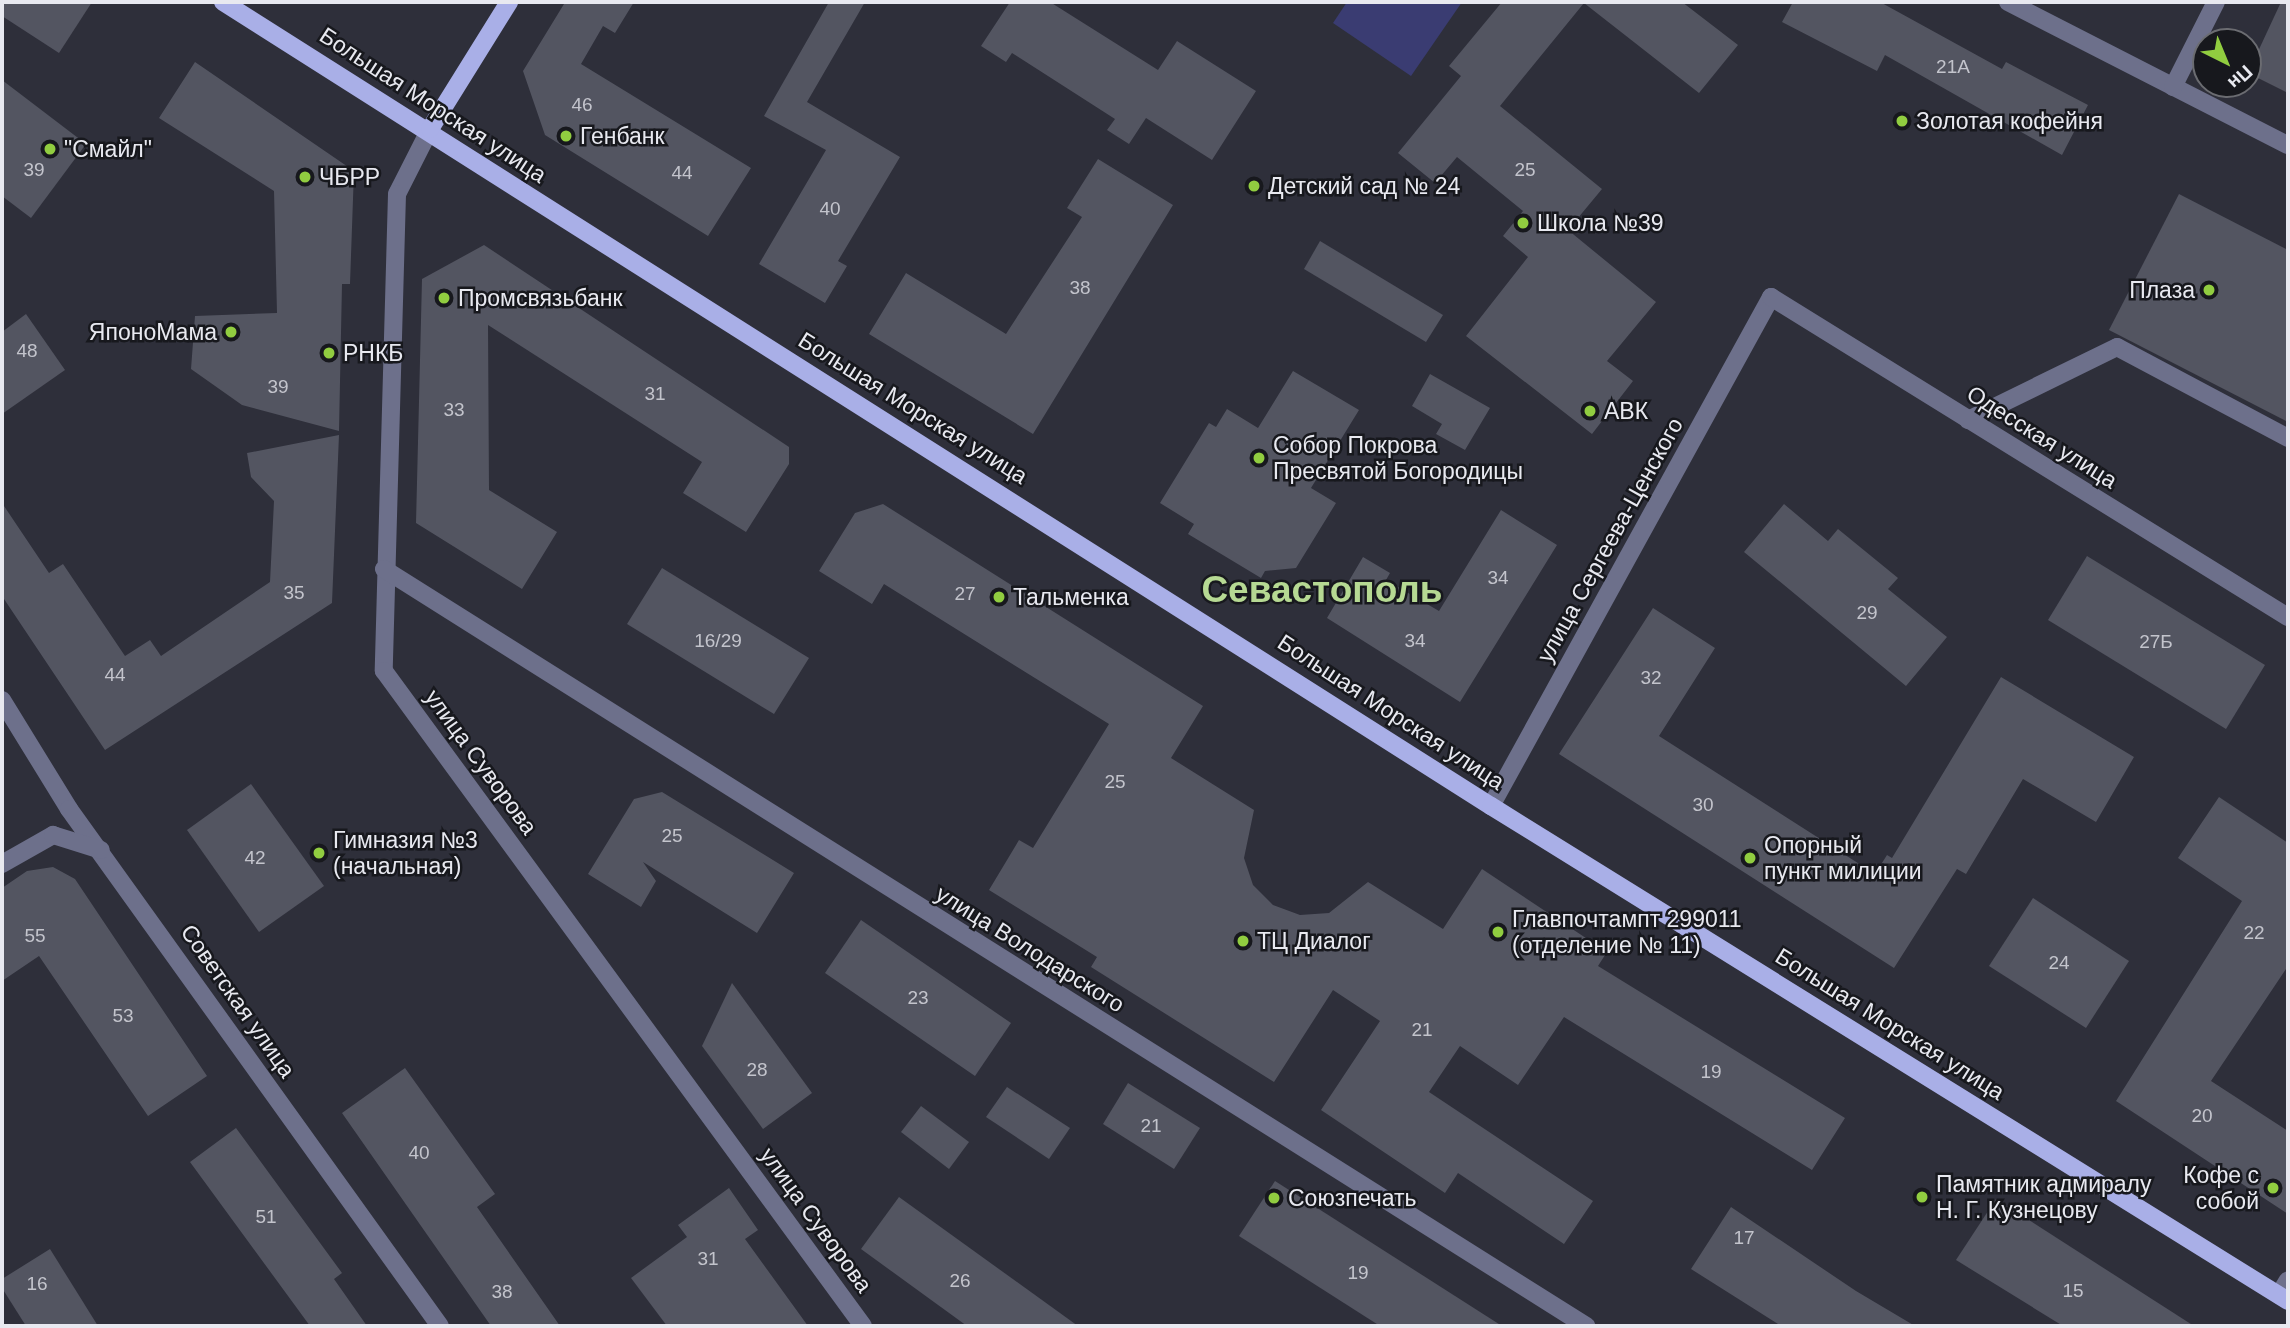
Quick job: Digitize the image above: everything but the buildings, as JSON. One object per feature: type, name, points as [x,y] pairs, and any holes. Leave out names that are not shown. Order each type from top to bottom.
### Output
[{"type":"main road","name":"Большая Морская улица","points":[[223,2],[430,130],[1491,806],[2285,1292]]},
{"type":"main road","points":[[430,130],[509,2]]},
{"type":"street","points":[[2008,2],[2288,145]]},
{"type":"street","points":[[2173,87],[2216,2]]},
{"type":"street","name":"улица Суворова","points":[[430,130],[397,194],[384,569],[384,671],[863,1326]]},
{"type":"street","name":"улица Сергеева-Ценского","points":[[1491,806],[1771,297]]},
{"type":"street","name":"Одесская улица","points":[[1771,297],[2288,617]]},
{"type":"street","points":[[1968,420],[2117,346],[2288,438]]},
{"type":"street","name":"улица Володарского","points":[[384,569],[1586,1326]]},
{"type":"street","name":"Советская улица","points":[[2,700],[101,850],[440,1326]]},
{"type":"street","points":[[2,864],[54,835],[101,850]]},
{"type":"shaded area","points":[[1347,2],[1462,2],[1411,76],[1333,23]]},
{"type":"place","name":"Золотая кофейня","points":[[1902,121]]},
{"type":"place","name":"Генбанк","points":[[566,136]]},
{"type":"place","name":"\"Смайл\"","points":[[50,149]]},
{"type":"place","name":"ЧБРР","points":[[305,177]]},
{"type":"place","name":"Детский сад № 24","points":[[1254,186]]},
{"type":"place","name":"Школа №39","points":[[1523,223]]},
{"type":"place","name":"Плаза","points":[[2209,290]]},
{"type":"place","name":"Промсвязьбанк","points":[[444,298]]},
{"type":"place","name":"ЯпоноМама","points":[[231,332]]},
{"type":"place","name":"РНКБ","points":[[329,353]]},
{"type":"place","name":"АВК","points":[[1590,411]]},
{"type":"place","name":"Собор Покрова Пресвятой Богородицы","points":[[1259,458]]},
{"type":"place","name":"Тальменка","points":[[999,597]]},
{"type":"place","name":"Гимназия №3 (начальная)","points":[[319,853]]},
{"type":"place","name":"Опорный пункт милиции","points":[[1750,858]]},
{"type":"place","name":"Главпочтампт 299011 (отделение № 11)","points":[[1498,932]]},
{"type":"place","name":"ТЦ Диалог","points":[[1243,941]]},
{"type":"place","name":"Кофе с собой","points":[[2273,1188]]},
{"type":"place","name":"Памятник адмиралу Н. Г. Кузнецову","points":[[1922,1197]]},
{"type":"place","name":"Союзпечать","points":[[1274,1198]]},
{"type":"district","name":"Севастополь","points":[[1322,590]]}]
